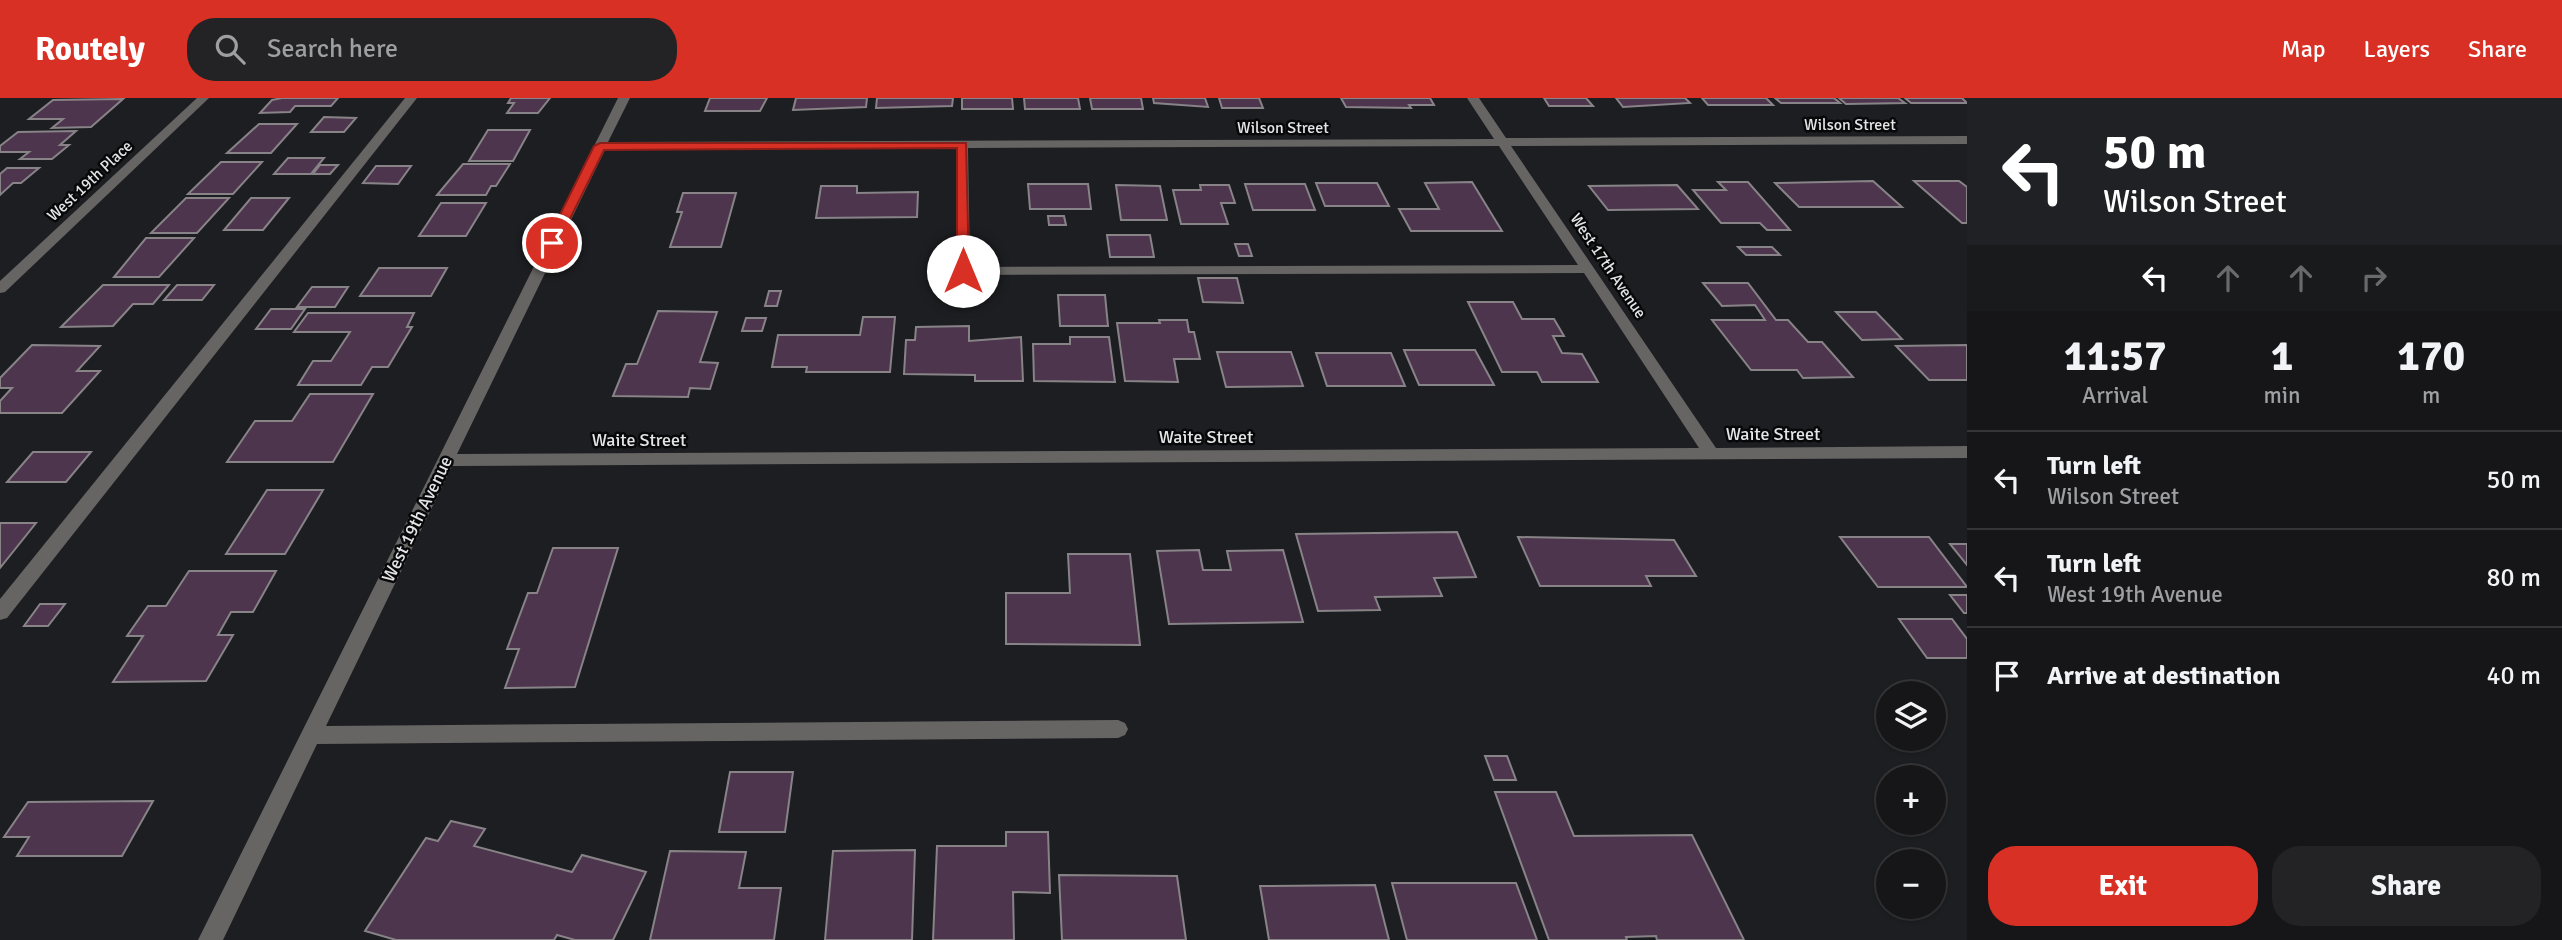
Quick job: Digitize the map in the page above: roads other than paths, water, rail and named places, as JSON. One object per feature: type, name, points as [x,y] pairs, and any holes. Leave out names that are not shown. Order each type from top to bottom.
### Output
[{"type":"street","name":"West 19th Place","points":[[0,289],[203,98]]},
{"type":"street","points":[[0,613],[411,98]]},
{"type":"street","name":"West 19th Avenue","points":[[210,940],[624,98]]},
{"type":"street","name":"West 17th Avenue","points":[[1473,98],[1712,454]]},
{"type":"street","name":"Wilson Street","points":[[600,146],[1967,140]]},
{"type":"street","points":[[962,145],[963,271],[1589,269]]},
{"type":"street","name":"Waite Street","points":[[446,460],[1967,452]]},
{"type":"street","points":[[311,735],[1118,729]]}]
